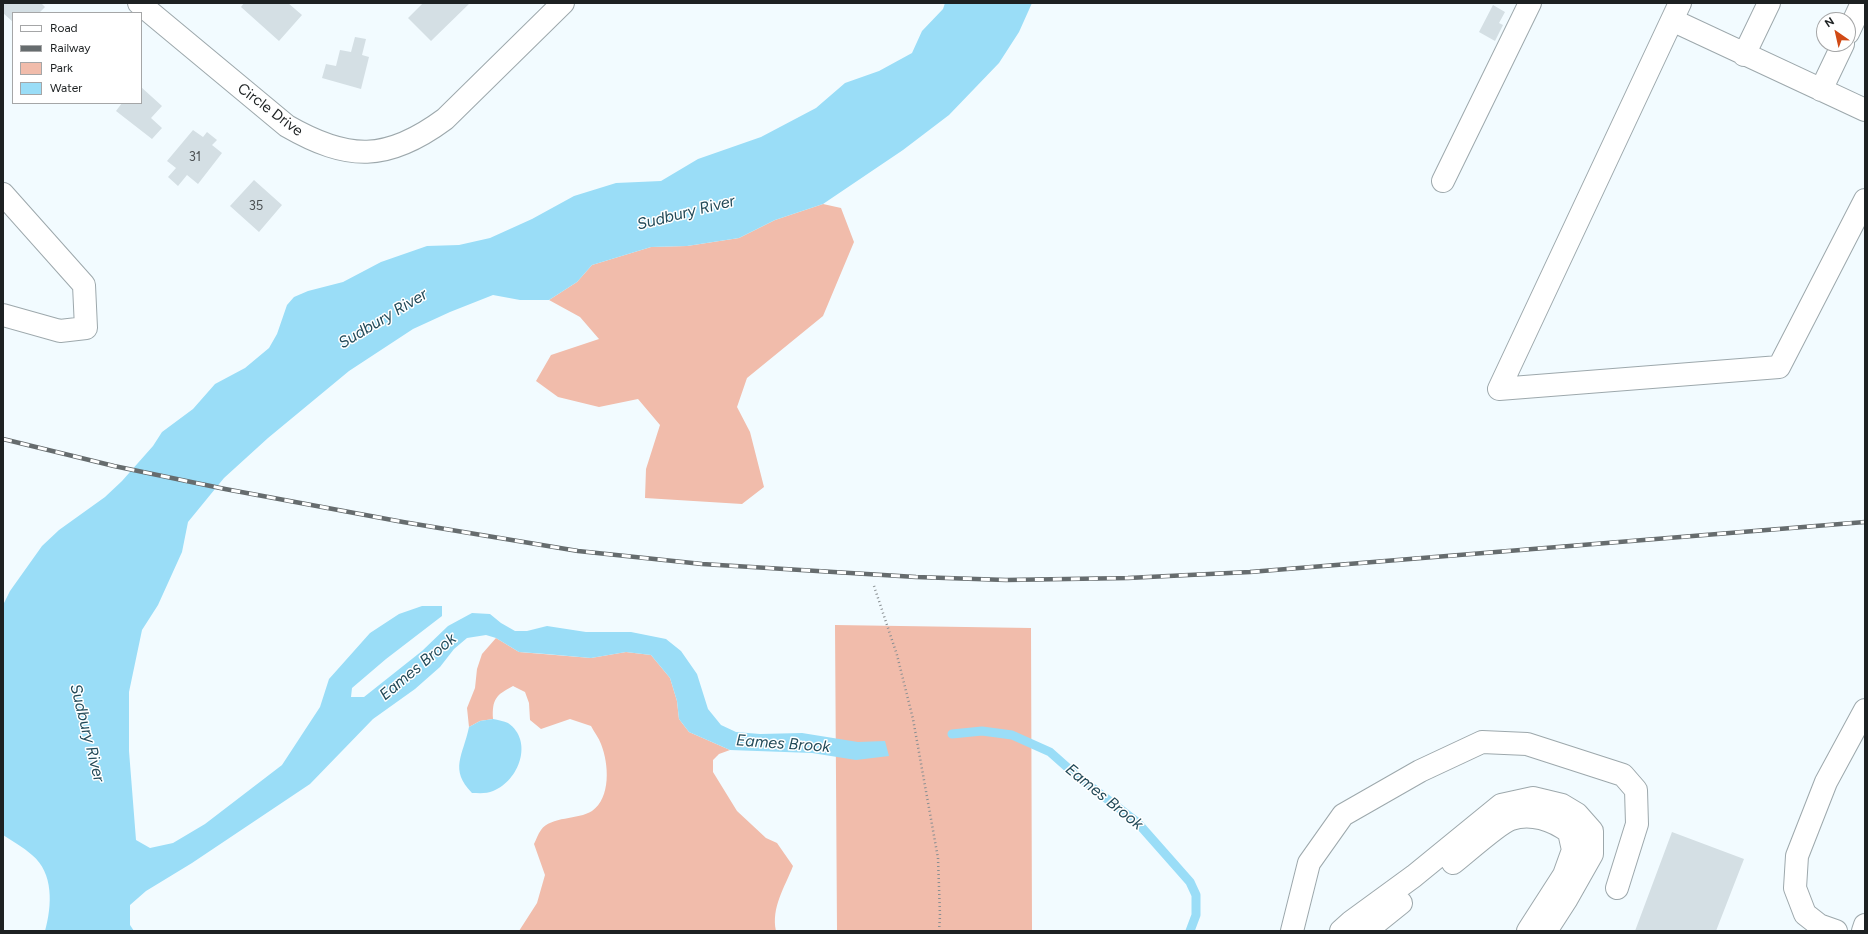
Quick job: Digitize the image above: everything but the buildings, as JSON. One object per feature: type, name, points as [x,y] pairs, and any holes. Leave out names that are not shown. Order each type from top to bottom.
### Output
[{"type":"street","name":"Circle Drive","points":[[139,3],[286,126],[308,138],[332,147],[356,152],[378,152],[401,146],[423,135],[444,119],[563,3]]},
{"type":"street","points":[[1443,181],[1530,3]]},
{"type":"street","points":[[1744,54],[1769,3]]},
{"type":"street","points":[[1856,16],[1862,3]]},
{"type":"street","points":[[1865,110],[1744,54],[1676,12],[1499,389],[1779,367],[1865,200]]},
{"type":"street","points":[[1821,90],[1839,52]]},
{"type":"street","points":[[3,194],[84,285],[86,328],[60,331],[3,315]]},
{"type":"street","points":[[1836,931],[1819,924],[1805,914],[1795,888],[1797,856],[1826,782],[1865,710]]},
{"type":"street","points":[[1292,931],[1309,863],[1343,814],[1420,771],[1482,742],[1527,744],[1623,775],[1636,790],[1637,824],[1617,888]]},
{"type":"street","points":[[1341,931],[1414,876],[1501,805],[1533,798],[1562,805],[1577,814],[1592,831],[1592,854],[1566,900],[1546,931]]},
{"type":"street","points":[[1366,931],[1509,820],[1521,816],[1556,822],[1569,832],[1573,850],[1564,875],[1528,931]]},
{"type":"street","points":[[1863,931],[1865,925]]},
{"type":"path","points":[[874,586],[897,655],[914,719],[938,858],[940,916],[939,931]]},
{"type":"green space","points":[[823,204],[841,208],[854,242],[823,316],[747,378],[737,407],[750,432],[764,487],[742,504],[645,498],[646,469],[660,425],[638,399],[599,407],[558,397],[536,381],[551,355],[599,339],[580,317],[549,300],[577,282],[592,265],[651,247],[687,246],[739,238],[775,220]]},
{"type":"green space","points":[[835,625],[1031,628],[1032,931],[837,931]]},
{"type":"green space","points":[[496,638],[519,652],[591,658],[626,652],[651,655],[670,678],[677,701],[679,719],[689,732],[730,750],[719,754],[713,760],[713,772],[737,811],[766,838],[777,843],[793,866],[777,905],[775,914],[776,931],[519,931],[537,903],[545,875],[534,844],[539,833],[551,822],[580,816],[592,811],[603,798],[607,780],[607,771],[604,752],[591,726],[570,719],[541,729],[530,720],[529,703],[525,692],[513,686],[496,698],[493,707],[493,719],[480,721],[469,727],[467,708],[475,688],[477,669],[482,654]]},
{"type":"water","name":"Sudbury River","points":[[945,3],[1032,3],[1019,32],[999,63],[949,115],[903,150],[823,204],[775,220],[739,238],[687,246],[651,247],[592,265],[577,282],[549,300],[520,300],[493,295],[450,312],[413,329],[349,371],[268,438],[224,478],[188,522],[182,552],[158,605],[142,630],[129,692],[129,751],[136,840],[150,848],[173,843],[205,824],[282,765],[320,707],[329,679],[370,633],[399,614],[422,606],[442,606],[442,616],[386,659],[352,688],[351,697],[364,697],[422,651],[448,626],[472,613],[490,614],[501,623],[515,631],[527,631],[547,626],[586,632],[631,632],[666,639],[681,651],[697,674],[708,709],[721,725],[736,732],[760,734],[802,733],[858,742],[885,741],[889,756],[856,760],[812,753],[730,750],[689,732],[679,719],[677,701],[670,678],[651,655],[626,652],[591,658],[519,652],[496,638],[486,635],[467,638],[454,649],[440,667],[415,689],[373,719],[310,784],[192,863],[146,891],[130,905],[130,925],[134,931],[45,931],[50,901],[48,880],[39,862],[32,855],[3,835],[3,605],[10,591],[42,546],[59,530],[105,497],[122,481],[153,446],[162,432],[193,409],[215,384],[245,368],[269,348],[277,334],[287,305],[294,297],[308,291],[343,282],[381,262],[427,246],[459,245],[490,238],[532,219],[574,196],[616,183],[661,181],[698,159],[761,137],[816,108],[845,83],[879,71],[912,53],[922,31],[943,9]]},
{"type":"water","points":[[493,719],[508,723],[516,731],[522,750],[520,760],[510,779],[502,786],[488,793],[472,793],[461,777],[459,769],[461,754],[469,727],[480,721]]},
{"type":"waterway","name":"Eames Brook","points":[[952,734],[982,731],[1012,735],[1050,752],[1077,776],[1137,822],[1190,882],[1196,895],[1196,915],[1190,931]]},
{"type":"railway","points":[[3,439],[114,466],[225,489],[403,522],[578,551],[702,564],[916,577],[1006,580],[1128,578],[1250,572],[1865,522]]}]
